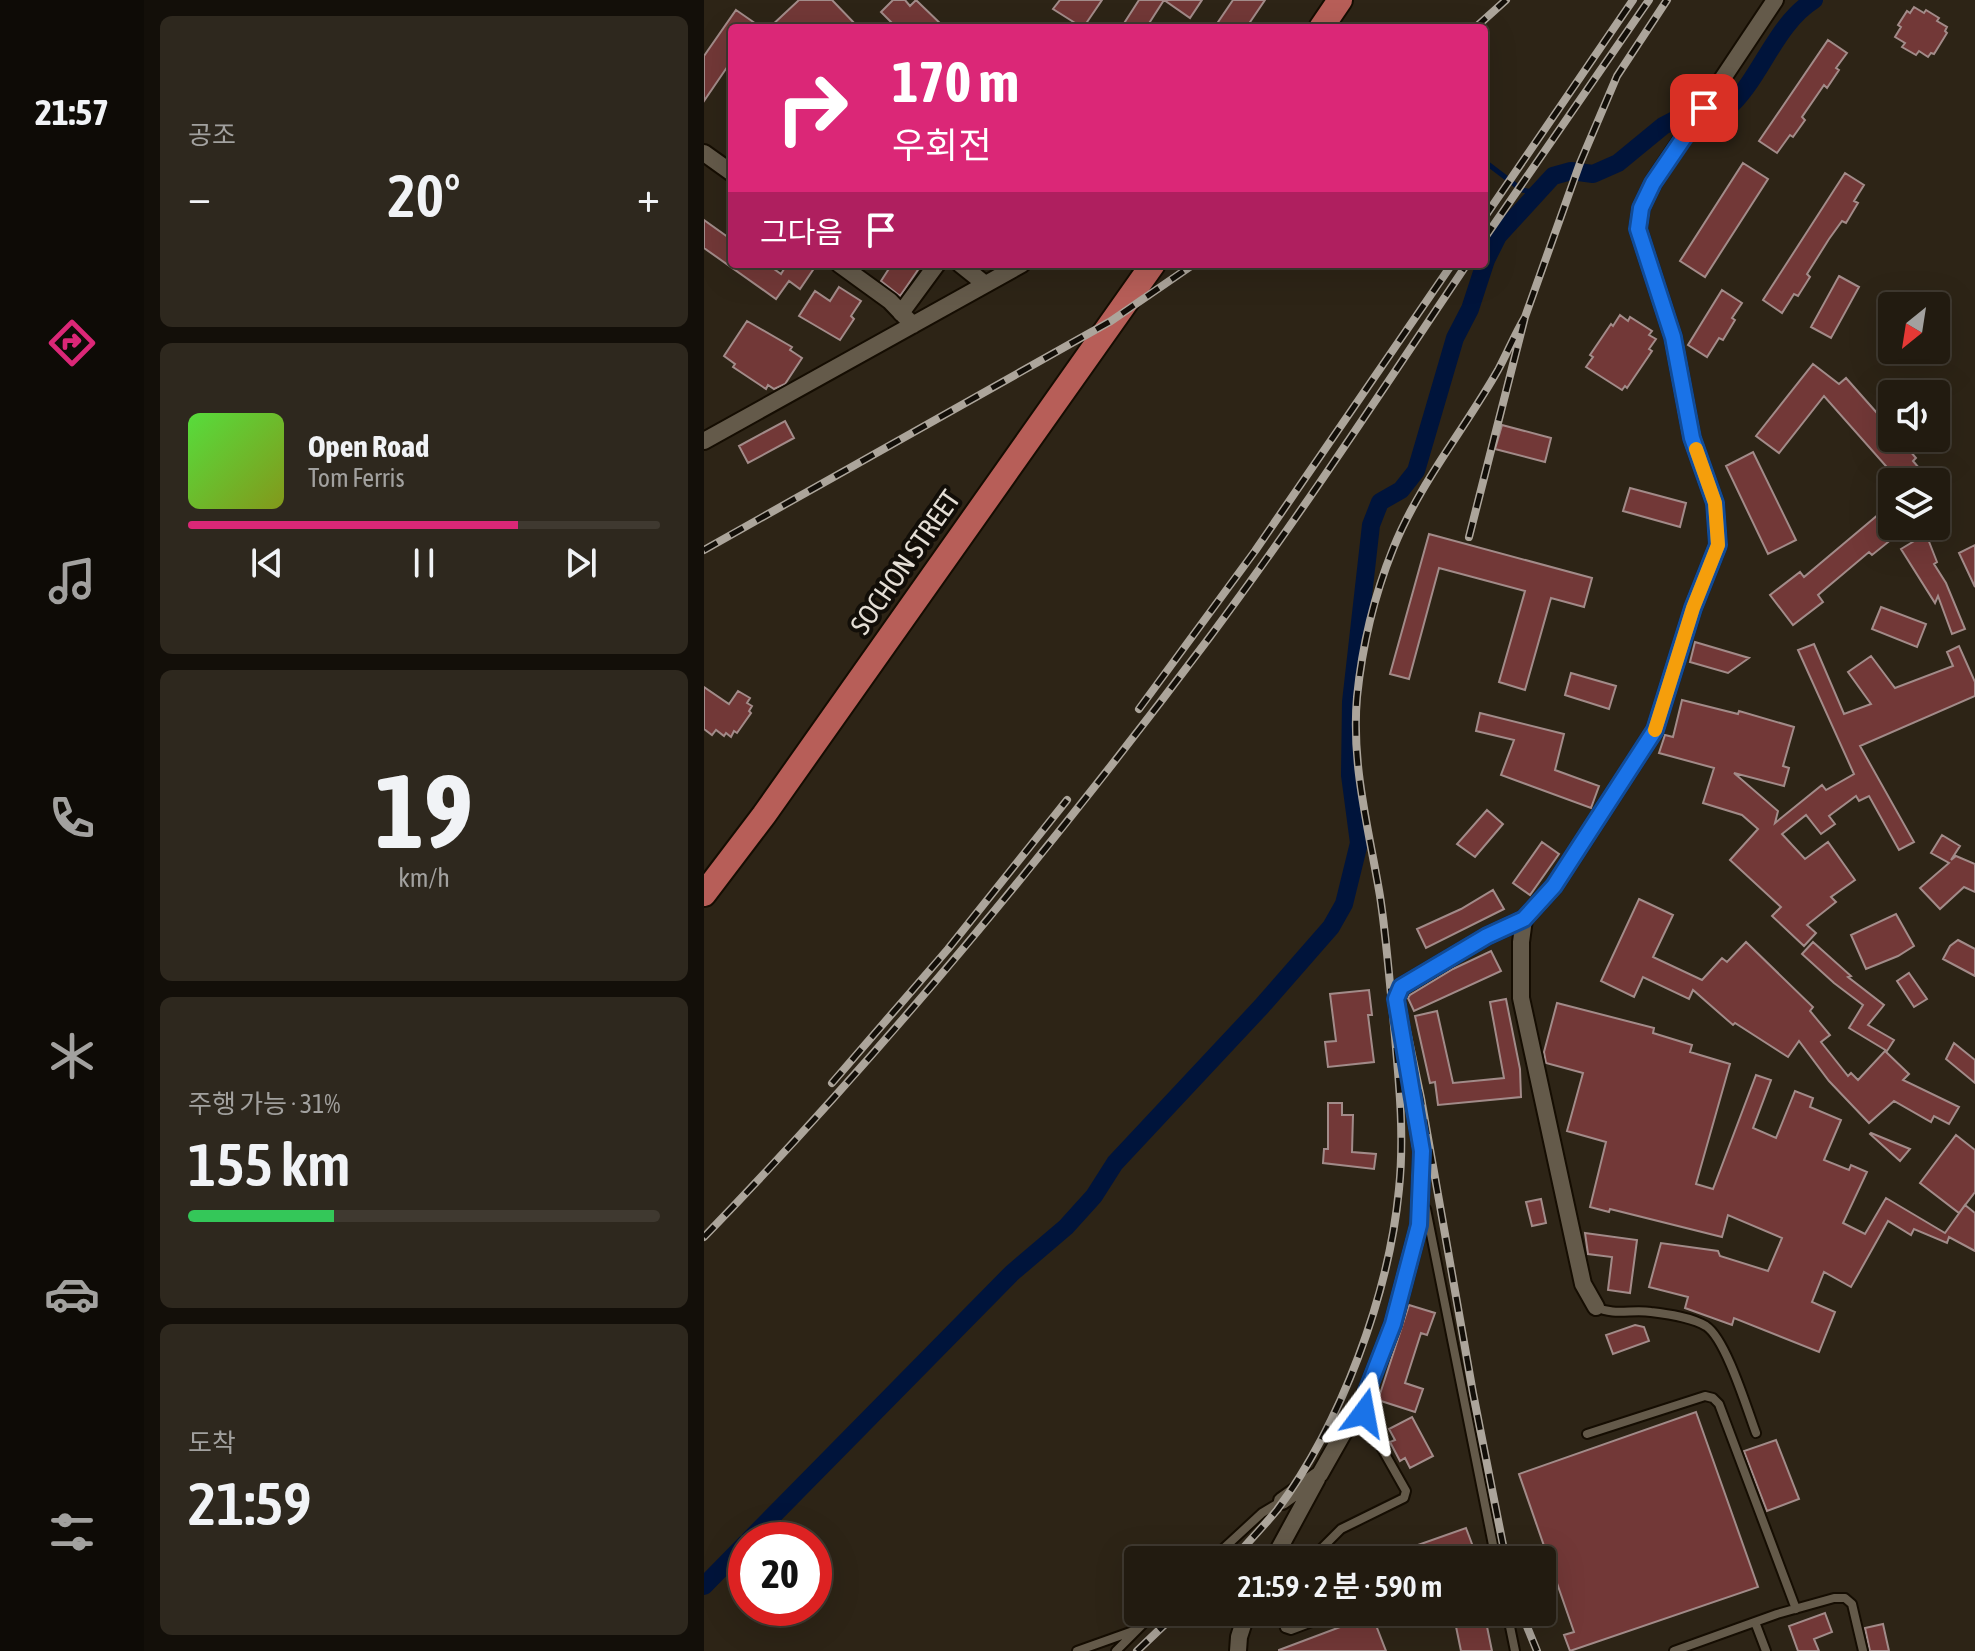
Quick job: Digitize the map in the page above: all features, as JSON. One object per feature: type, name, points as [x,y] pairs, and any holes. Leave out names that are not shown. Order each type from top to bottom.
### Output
[{"type":"main road","points":[[1324,24],[1340,0]]},
{"type":"main road","name":"SOCHON STREET","points":[[704,894],[773,802],[1150,268]]},
{"type":"street","points":[[1281,1546],[1367,1391],[1393,1324],[1419,1225],[1422,1151],[1396,999],[1401,987],[1487,936],[1524,919],[1554,886],[1655,730],[1693,608],[1718,545],[1715,503],[1692,438],[1673,337],[1638,229],[1641,208],[1653,183],[1775,0]]},
{"type":"street","points":[[704,153],[728,170]]},
{"type":"street","points":[[844,268],[907,319]]},
{"type":"street","points":[[907,319],[935,268]]},
{"type":"street","points":[[968,268],[985,284]]},
{"type":"street","points":[[704,441],[907,319],[1015,268]]},
{"type":"street","points":[[1524,919],[1521,998],[1583,1284],[1596,1307]]},
{"type":"street","points":[[1282,1501],[1320,1474]]},
{"type":"street","points":[[1238,1651],[1243,1626]]},
{"type":"lane","points":[[1421,1184],[1493,1546]]},
{"type":"lane","points":[[1596,1307],[1607,1313],[1645,1311],[1672,1314],[1707,1327],[1722,1347],[1756,1433]]},
{"type":"lane","points":[[1324,1546],[1341,1529],[1404,1498],[1406,1491],[1368,1424],[1364,1413],[1367,1391]]},
{"type":"lane","points":[[1587,1434],[1705,1396],[1713,1398],[1719,1404],[1796,1609]]},
{"type":"lane","points":[[1226,1546],[1262,1513],[1282,1501]]},
{"type":"lane","points":[[1674,1651],[1796,1609],[1834,1598],[1845,1598],[1852,1604],[1863,1651]]},
{"type":"lane","points":[[1755,1622],[1766,1651]]},
{"type":"lane","points":[[1116,1651],[1140,1626]]},
{"type":"lane","points":[[1510,1626],[1515,1651]]},
{"type":"lane","points":[[1077,1651],[1136,1630]]},
{"type":"building","points":[[799,0],[832,0],[855,24],[773,24]]},
{"type":"building","points":[[893,0],[905,0],[910,6],[916,0],[941,24],[893,24],[881,12]]},
{"type":"building","points":[[1060,0],[1102,0],[1086,24],[1077,24],[1053,9]]},
{"type":"building","points":[[1139,0],[1164,0],[1149,24],[1124,24]]},
{"type":"building","points":[[1164,0],[1202,0],[1190,18]]},
{"type":"building","points":[[1233,0],[1265,0],[1249,24],[1217,24]]},
{"type":"building","points":[[1914,7],[1924,13],[1926,10],[1947,27],[1947,33],[1934,54],[1928,57],[1919,51],[1916,55],[1902,47],[1905,43],[1895,37],[1901,27],[1898,25],[1907,11],[1910,13]]},
{"type":"building","points":[[736,10],[756,24],[728,24],[728,66],[704,101],[704,56]]},
{"type":"building","points":[[1828,40],[1847,53],[1827,88],[1824,85],[1802,117],[1805,120],[1777,153],[1759,141]]},
{"type":"building","points":[[1743,163],[1768,179],[1705,277],[1680,261]]},
{"type":"building","points":[[1845,173],[1864,185],[1854,201],[1858,203],[1846,223],[1842,221],[1829,239],[1807,274],[1810,277],[1798,296],[1794,294],[1782,313],[1763,300]]},
{"type":"building","points":[[704,220],[728,237],[728,265],[704,248]]},
{"type":"building","points":[[732,268],[773,268],[781,274],[785,268],[814,268],[800,289],[789,281],[776,299]]},
{"type":"building","points":[[889,268],[919,268],[900,296],[881,281]]},
{"type":"building","points":[[1839,276],[1859,287],[1831,338],[1811,327]]},
{"type":"building","points":[[839,287],[861,301],[840,340],[799,316],[815,291],[830,301]]},
{"type":"building","points":[[1722,290],[1742,303],[1723,340],[1719,338],[1707,357],[1688,345]]},
{"type":"building","points":[[1620,315],[1628,321],[1630,317],[1652,331],[1649,335],[1656,339],[1649,349],[1652,351],[1627,388],[1625,386],[1622,390],[1586,367],[1593,357],[1590,355]]},
{"type":"building","points":[[747,321],[792,347],[790,350],[802,358],[785,384],[774,389],[768,385],[766,389],[733,367],[735,364],[724,356]]},
{"type":"building","points":[[1813,364],[1839,384],[1846,378],[1878,414],[1878,452],[1911,452],[1919,468],[1888,468],[1824,396],[1779,453],[1756,436]]},
{"type":"building","points":[[785,421],[794,438],[748,463],[739,446]]},
{"type":"building","points":[[1502,425],[1551,438],[1545,462],[1495,449]]},
{"type":"building","points":[[1753,452],[1796,540],[1768,554],[1726,466]]},
{"type":"building","points":[[1630,488],[1686,503],[1680,527],[1623,511]]},
{"type":"building","points":[[1878,515],[1878,540],[1891,540],[1872,555],[1869,552],[1818,595],[1823,602],[1793,625],[1770,595],[1800,572],[1804,577]]},
{"type":"building","points":[[1429,534],[1592,578],[1584,607],[1551,598],[1525,690],[1499,682],[1525,591],[1439,568],[1409,679],[1390,674]]},
{"type":"building","points":[[1916,540],[1928,540],[1937,562],[1934,564],[1946,583],[1965,629],[1952,634],[1938,596],[1935,603],[1901,549]]},
{"type":"building","points":[[1975,545],[1975,587],[1959,553]]},
{"type":"building","points":[[1881,607],[1926,624],[1917,647],[1872,629]]},
{"type":"building","points":[[1695,642],[1749,658],[1728,673],[1690,662]]},
{"type":"building","points":[[1814,644],[1844,714],[1871,704],[1848,672],[1871,656],[1895,688],[1953,666],[1947,652],[1959,646],[1975,682],[1975,696],[1860,746],[1914,842],[1899,850],[1869,796],[1859,801],[1856,796],[1829,816],[1835,824],[1821,834],[1806,815],[1782,834],[1805,859],[1828,842],[1855,880],[1831,897],[1836,902],[1807,925],[1816,933],[1804,946],[1772,916],[1781,907],[1730,860],[1758,829],[1742,815],[1703,803],[1714,768],[1659,753],[1665,735],[1673,737],[1682,700],[1738,714],[1739,711],[1794,727],[1783,766],[1789,768],[1784,786],[1734,773],[1778,811],[1775,823],[1822,785],[1826,790],[1854,774],[1798,650]]},
{"type":"building","points":[[1571,673],[1616,686],[1609,709],[1565,695]]},
{"type":"building","points":[[704,687],[729,704],[738,691],[750,698],[747,703],[752,706],[751,713],[731,737],[716,730],[712,735],[704,729]]},
{"type":"building","points":[[1480,713],[1564,734],[1555,770],[1599,786],[1591,808],[1501,775],[1514,740],[1476,731]]},
{"type":"building","points":[[1487,810],[1503,824],[1475,857],[1457,844]]},
{"type":"building","points":[[1942,835],[1960,846],[1951,860],[1956,856],[1975,864],[1975,892],[1964,887],[1940,909],[1920,888],[1949,863],[1931,853]]},
{"type":"building","points":[[1542,842],[1559,854],[1530,895],[1513,883]]},
{"type":"building","points":[[1493,890],[1504,909],[1426,948],[1417,929]]},
{"type":"building","points":[[1639,899],[1673,915],[1653,957],[1702,980],[1722,958],[1727,962],[1746,942],[1813,1007],[1810,1011],[1830,1035],[1821,1042],[1848,1076],[1851,1073],[1858,1080],[1885,1051],[1909,1074],[1903,1080],[1959,1107],[1949,1124],[1934,1116],[1931,1122],[1894,1101],[1869,1123],[1829,1081],[1799,1041],[1788,1057],[1735,1023],[1733,1025],[1693,990],[1689,999],[1643,977],[1634,997],[1601,981]]},
{"type":"building","points":[[1896,914],[1914,946],[1866,969],[1851,935]]},
{"type":"building","points":[[1958,940],[1975,949],[1975,976],[1943,959],[1950,946]]},
{"type":"building","points":[[1813,942],[1851,976],[1848,977],[1884,1005],[1868,1025],[1894,1040],[1887,1051],[1849,1028],[1863,1005],[1802,954]]},
{"type":"building","points":[[1491,951],[1501,971],[1414,1011],[1408,998],[1410,995]]},
{"type":"building","points":[[1909,973],[1927,999],[1914,1007],[1897,981]]},
{"type":"building","points":[[1369,990],[1372,1015],[1368,1015],[1374,1062],[1328,1067],[1325,1042],[1336,1041],[1330,994]]},
{"type":"building","points":[[1506,999],[1520,1069],[1521,1097],[1438,1105],[1435,1082],[1430,1083],[1415,1016],[1437,1011],[1453,1083],[1504,1078],[1490,1002]]},
{"type":"building","points":[[1557,1003],[1654,1028],[1653,1033],[1692,1045],[1690,1052],[1730,1064],[1696,1184],[1713,1189],[1756,1075],[1771,1080],[1753,1128],[1776,1138],[1795,1091],[1813,1098],[1810,1107],[1841,1120],[1824,1160],[1849,1170],[1851,1165],[1867,1172],[1843,1223],[1865,1234],[1886,1198],[1945,1233],[1965,1205],[1975,1213],[1975,1251],[1949,1237],[1947,1243],[1914,1229],[1911,1235],[1888,1221],[1851,1287],[1824,1272],[1812,1302],[1835,1312],[1819,1352],[1734,1318],[1732,1325],[1685,1308],[1688,1297],[1649,1287],[1661,1243],[1718,1251],[1720,1256],[1768,1271],[1782,1238],[1728,1215],[1722,1237],[1610,1209],[1609,1212],[1590,1207],[1606,1142],[1567,1131],[1583,1073],[1546,1063],[1544,1052]]},
{"type":"building","points":[[1954,1043],[1975,1060],[1975,1083],[1946,1059]]},
{"type":"building","points":[[1328,1103],[1342,1103],[1342,1115],[1353,1115],[1352,1152],[1376,1154],[1374,1169],[1323,1163],[1324,1149],[1328,1149]]},
{"type":"building","points":[[1871,1133],[1910,1149],[1900,1161]]},
{"type":"building","points":[[1956,1135],[1975,1150],[1975,1192],[1959,1213],[1920,1183]]},
{"type":"building","points":[[1541,1199],[1546,1223],[1532,1226],[1526,1202]]},
{"type":"building","points":[[1585,1233],[1637,1240],[1630,1293],[1608,1290],[1612,1257],[1588,1254]]},
{"type":"building","points":[[1409,1305],[1435,1313],[1427,1335],[1421,1333],[1405,1383],[1423,1389],[1415,1412],[1378,1400]]},
{"type":"building","points":[[1635,1325],[1644,1327],[1649,1341],[1613,1354],[1606,1335]]},
{"type":"building","points":[[1696,1412],[1758,1587],[1570,1651],[1564,1635],[1574,1632],[1556,1580],[1556,1546],[1544,1546],[1519,1474]]},
{"type":"building","points":[[1412,1417],[1433,1456],[1410,1468],[1405,1458],[1400,1461],[1390,1442],[1395,1440],[1389,1429]]},
{"type":"building","points":[[1776,1440],[1799,1499],[1767,1511],[1744,1451]]},
{"type":"building","points":[[1466,1528],[1473,1546],[1415,1546]]},
{"type":"building","points":[[1825,1613],[1832,1632],[1814,1639],[1819,1651],[1798,1651],[1789,1626]]},
{"type":"building","points":[[1883,1624],[1889,1651],[1870,1651],[1865,1628]]},
{"type":"building","points":[[1343,1626],[1376,1626],[1386,1651],[1279,1651]]},
{"type":"building","points":[[1456,1626],[1487,1626],[1492,1651],[1461,1651]]},
{"type":"waterway","points":[[1488,256],[1498,236],[1553,176],[1571,171],[1593,174],[1618,163],[1663,126],[1686,114],[1711,118],[1727,108],[1743,92],[1790,22],[1814,0]]},
{"type":"waterway","points":[[1488,164],[1522,190],[1537,193]]},
{"type":"waterway","points":[[767,1522],[1012,1273],[1066,1227],[1094,1196],[1115,1163],[1331,927],[1344,904],[1359,843],[1350,775],[1351,702],[1371,525],[1380,502],[1401,490],[1416,471],[1455,338],[1470,309],[1483,268]]},
{"type":"waterway","points":[[704,1586],[728,1561]]},
{"type":"railway","points":[[1479,24],[1506,0]]},
{"type":"railway","points":[[1488,212],[1633,0]]},
{"type":"railway","points":[[1488,233],[1649,0]]},
{"type":"railway","points":[[1469,537],[1525,317],[1580,163],[1617,76],[1667,0]]},
{"type":"railway","points":[[704,550],[1111,321],[1188,268]]},
{"type":"railway","points":[[1139,709],[1255,551],[1449,268]]},
{"type":"railway","points":[[704,1237],[902,1020],[1089,793],[1276,546],[1464,268]]},
{"type":"railway","points":[[1245,1546],[1277,1510],[1300,1476],[1341,1399],[1373,1314],[1394,1230],[1399,1189],[1400,1102],[1384,926],[1357,748],[1357,697],[1366,641],[1386,567],[1404,525],[1498,370],[1525,317]]},
{"type":"railway","points":[[832,1083],[948,949],[1067,800]]},
{"type":"railway","points":[[1401,1002],[1503,1546]]},
{"type":"railway","points":[[1137,1651],[1163,1626]]},
{"type":"railway","points":[[1527,1626],[1537,1651]]},
{"type":"slow traffic","points":[[1655,730],[1693,608],[1718,545],[1715,503],[1696,449]]},
{"type":"route","points":[[1364,1413],[1367,1391],[1393,1324],[1419,1225],[1422,1151],[1396,999],[1401,987],[1487,936],[1524,919],[1554,886],[1655,730],[1693,608],[1718,545],[1715,503],[1692,438],[1673,337],[1638,229],[1641,208],[1653,183],[1704,108]]}]
